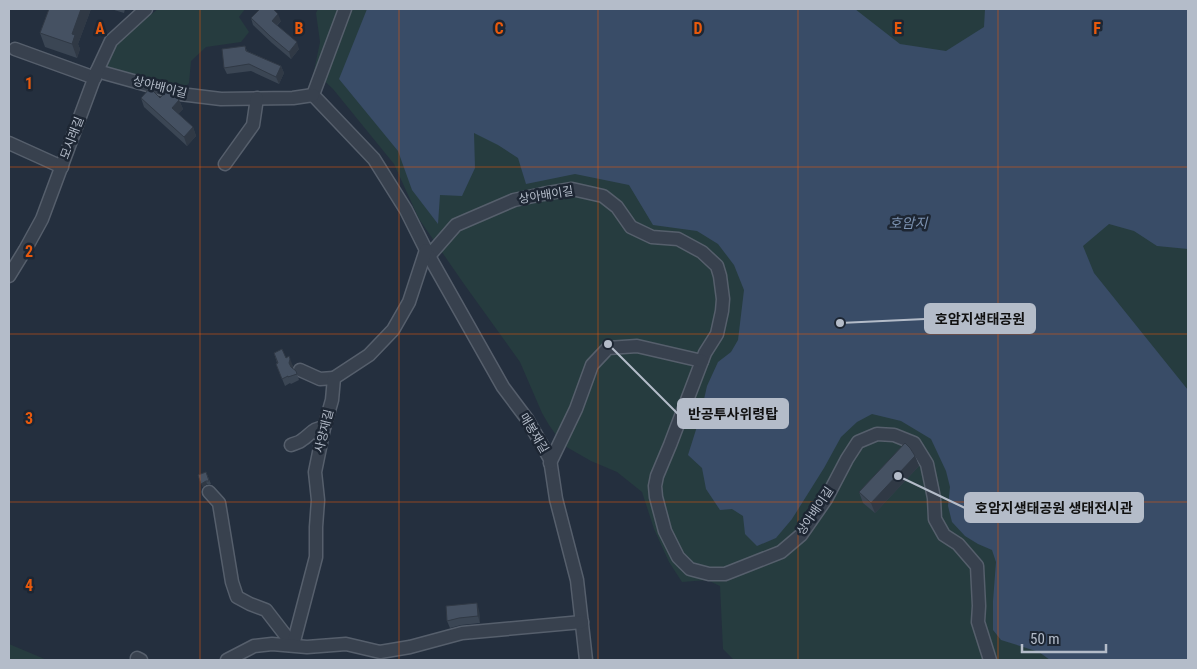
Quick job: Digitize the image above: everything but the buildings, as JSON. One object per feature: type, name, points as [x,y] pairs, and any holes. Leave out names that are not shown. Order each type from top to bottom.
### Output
[{"type":"street","name":"모시래길","points":[[9,276],[42,219],[110,41],[146,9]]},
{"type":"street","points":[[300,370],[320,379],[334,378],[369,355],[393,330],[409,302],[428,253],[406,210],[374,159],[313,95],[344,9]]},
{"type":"street","name":"상아배이길","points":[[15,50],[96,75],[180,94],[221,98],[294,98],[313,95]]},
{"type":"street","points":[[225,164],[253,125],[257,98]]},
{"type":"street","points":[[9,143],[62,166]]},
{"type":"street","name":"상아배이길","points":[[428,253],[456,225],[514,200],[572,188],[603,196],[617,207],[631,227],[652,237],[678,239],[702,252],[717,266],[724,299],[722,311],[717,334],[705,353],[657,476],[655,486],[665,531],[678,557],[690,570],[709,574],[724,574],[781,552],[801,534],[826,499],[847,458],[858,442],[877,434],[894,435],[914,443],[927,464],[934,498],[935,519],[944,535],[958,544],[978,566],[978,622],[990,660]]},
{"type":"street","name":"매봉재길","points":[[428,253],[503,387],[527,419],[550,459],[558,508],[577,580],[586,660]]},
{"type":"street","points":[[550,463],[576,409],[592,365],[608,348],[637,346],[702,361]]},
{"type":"street","name":"사양재길","points":[[293,645],[316,558],[318,500],[315,472],[332,400],[334,378]]},
{"type":"street","points":[[291,444],[301,441],[318,428],[324,428]]},
{"type":"street","points":[[209,492],[219,503],[232,582],[237,596],[250,604],[266,610],[293,645]]},
{"type":"street","points":[[227,660],[254,646],[272,644],[307,646],[346,644],[380,652],[462,633],[582,622]]},
{"type":"green space","points":[[158,9],[245,9],[239,17],[249,32],[241,42],[206,47],[191,61],[189,83],[183,89],[110,71],[107,64],[114,44]]},
{"type":"green space","name":"호암지","points":[[318,9],[1188,9],[1188,660],[734,660],[723,649],[720,586],[707,580],[682,582],[669,562],[654,529],[642,492],[617,472],[591,461],[563,445],[542,413],[520,362],[419,219],[394,164],[333,89],[314,71],[320,42],[316,13]]},
{"type":"green space","points":[[9,644],[47,660],[9,660]]},
{"type":"water","name":"호암지","points":[[367,9],[855,9],[900,44],[946,51],[984,27],[985,9],[1188,9],[1188,249],[1157,246],[1134,231],[1109,224],[1083,246],[1094,273],[1188,390],[1188,660],[1050,660],[1039,652],[1001,640],[993,630],[996,562],[992,550],[965,536],[952,522],[948,506],[950,487],[946,471],[931,439],[901,421],[872,414],[857,422],[841,437],[792,519],[776,538],[757,546],[745,534],[743,516],[732,509],[720,510],[706,489],[702,468],[688,455],[707,386],[718,362],[731,352],[738,340],[744,290],[734,265],[718,244],[697,231],[653,225],[629,185],[575,174],[526,184],[518,158],[474,133],[475,168],[462,196],[440,195],[438,224],[412,190],[398,151],[339,79]]},
{"type":"place","name":"호암지생태공원","points":[[840,323]]},
{"type":"place","name":"반공투사위령탑","points":[[608,344]]},
{"type":"place","name":"호암지생태공원 생태전시관","points":[[898,476]]}]
